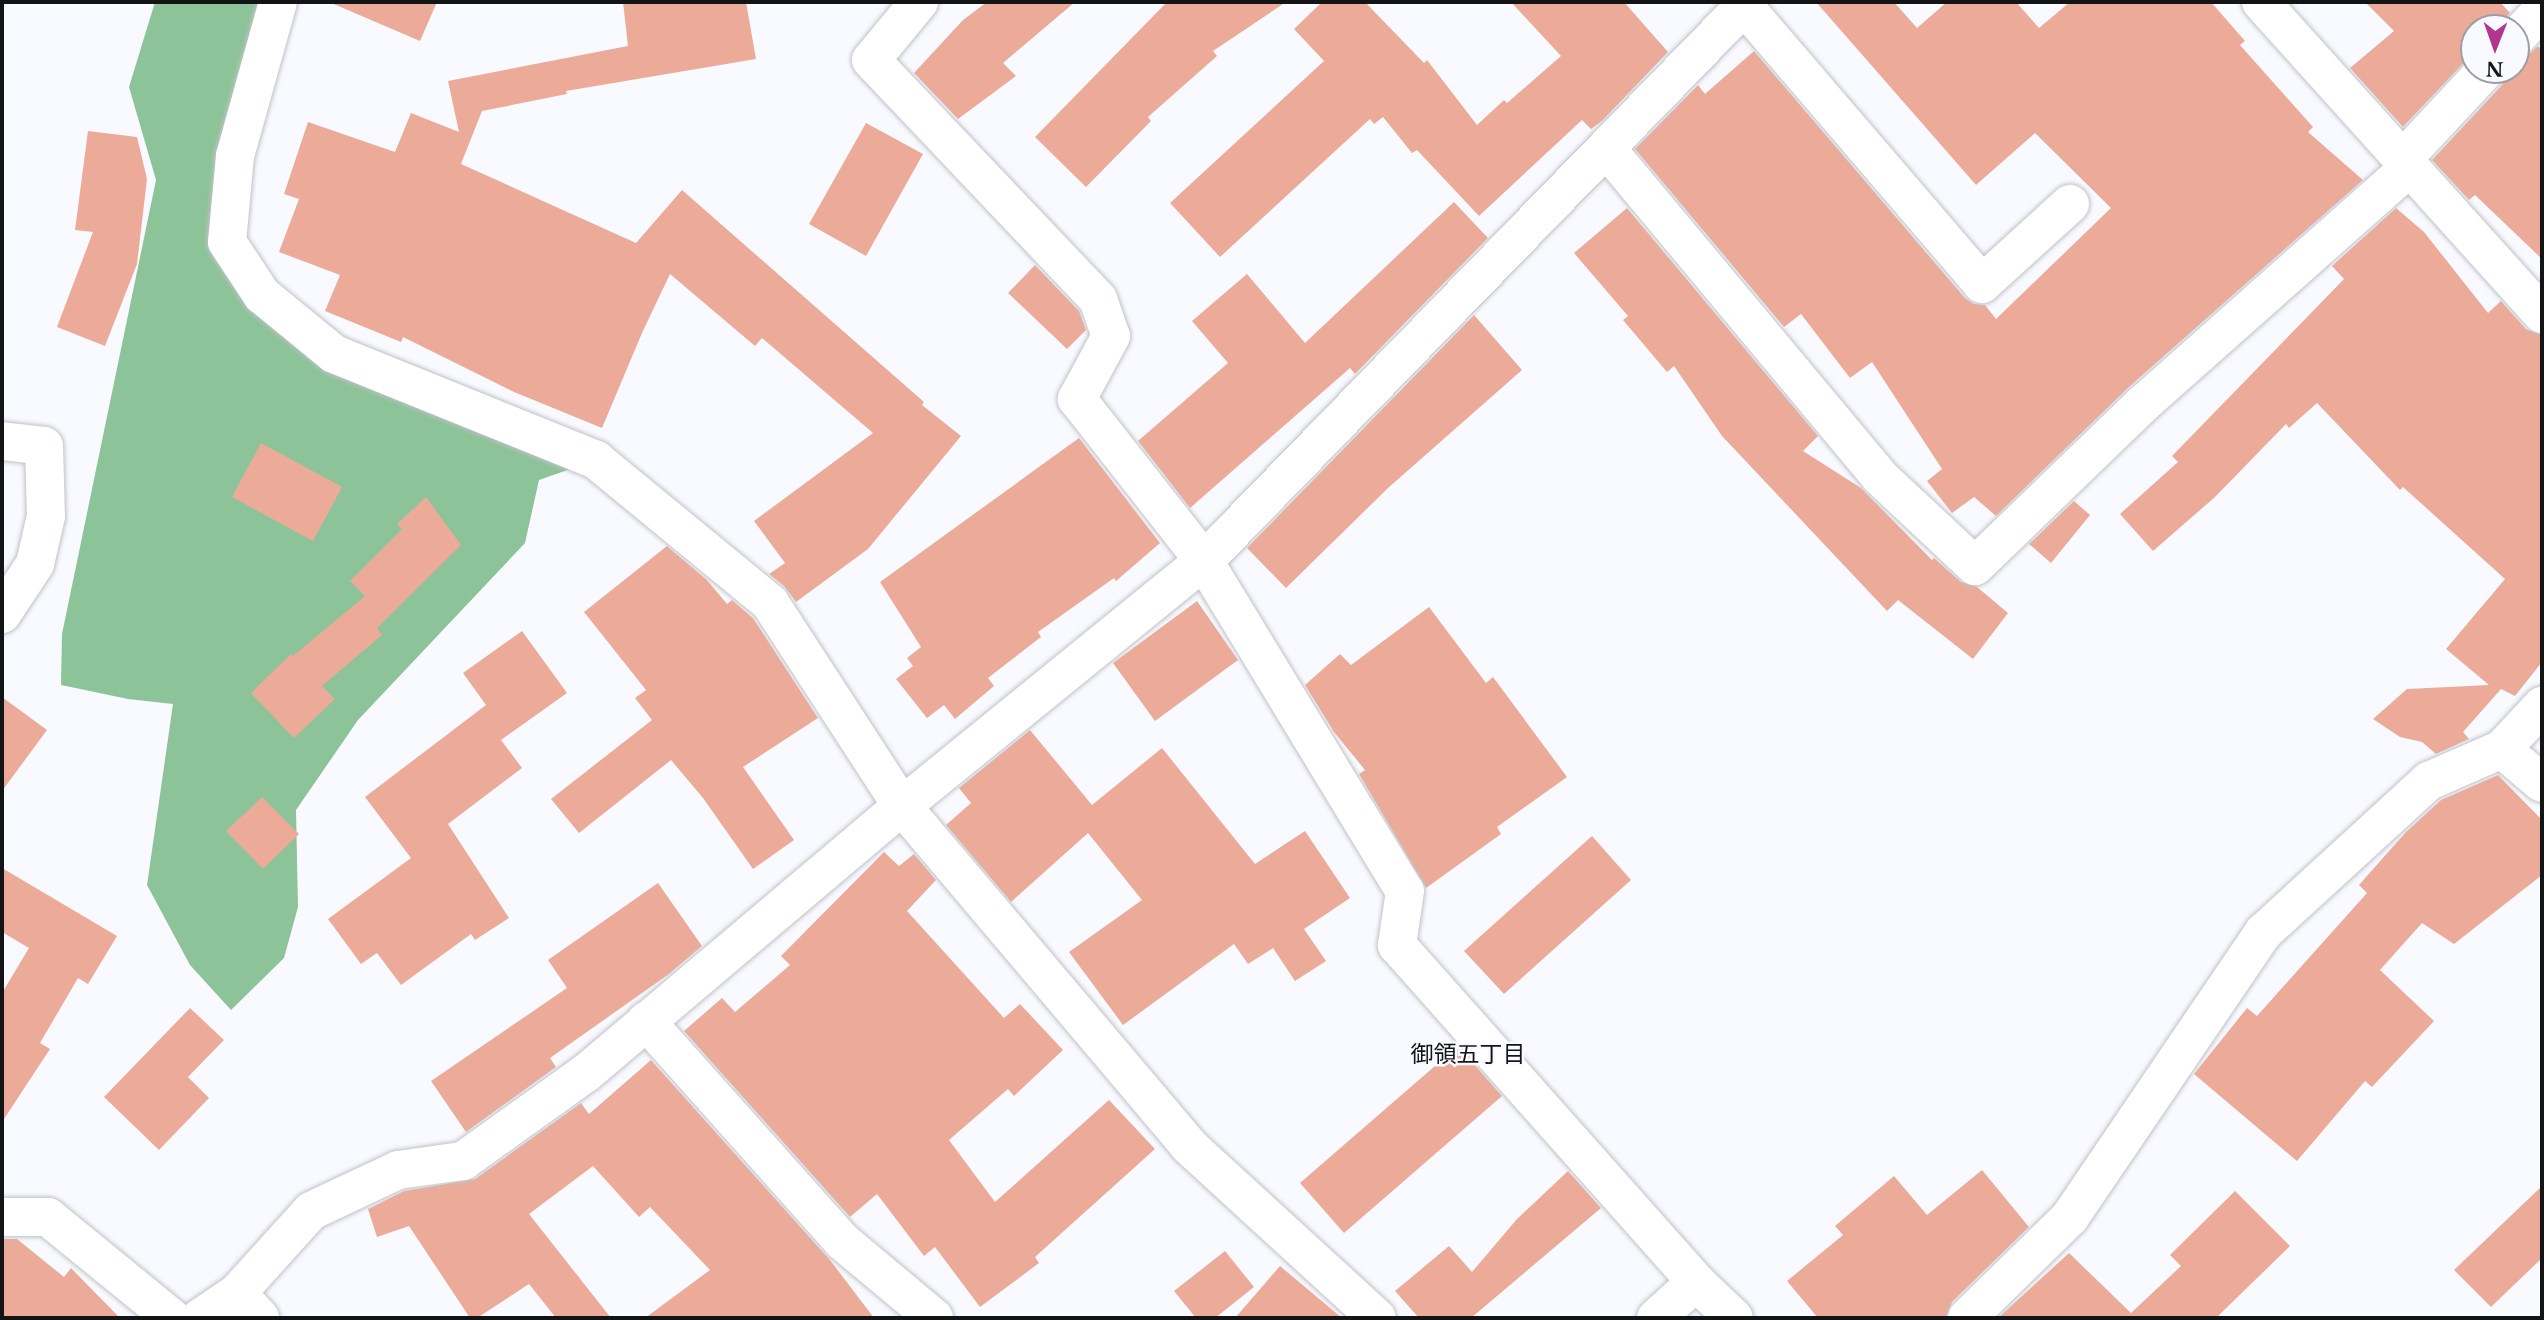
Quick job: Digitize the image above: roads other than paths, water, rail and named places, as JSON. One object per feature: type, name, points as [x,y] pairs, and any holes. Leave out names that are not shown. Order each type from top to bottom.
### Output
[{"type":"street","points":[[278,2],[235,156],[227,242],[262,295],[334,354],[596,460],[770,603],[902,806],[1188,1145],[1377,1318]]},
{"type":"street","points":[[919,2],[870,60],[1098,299],[1111,336],[1077,399],[1203,561],[1405,891],[1397,945],[1696,1282],[1734,1318]]},
{"type":"street","points":[[2260,2],[2540,308]]},
{"type":"street","points":[[200,1318],[248,1306],[312,1211],[398,1170],[463,1161],[586,1073],[902,806],[1203,561],[1746,4],[1982,284],[2070,204]]},
{"type":"street","points":[[2530,23],[2542,10]]},
{"type":"street","points":[[1606,148],[1880,477],[1975,566],[2144,403],[2407,163],[2474,84]]},
{"type":"street","points":[[2,441],[44,446],[46,516],[35,564],[2,614]]},
{"type":"street","points":[[1967,1318],[2070,1217],[2264,932],[2429,780],[2502,749],[2542,706]]},
{"type":"street","points":[[2502,749],[2542,783]]},
{"type":"street","points":[[646,1021],[842,1241],[934,1318]]},
{"type":"street","points":[[2,1217],[48,1217],[172,1318]]},
{"type":"street","points":[[1656,1318],[1696,1282]]},
{"type":"district","name":"御領五丁目","points":[[1468,1054]]}]
